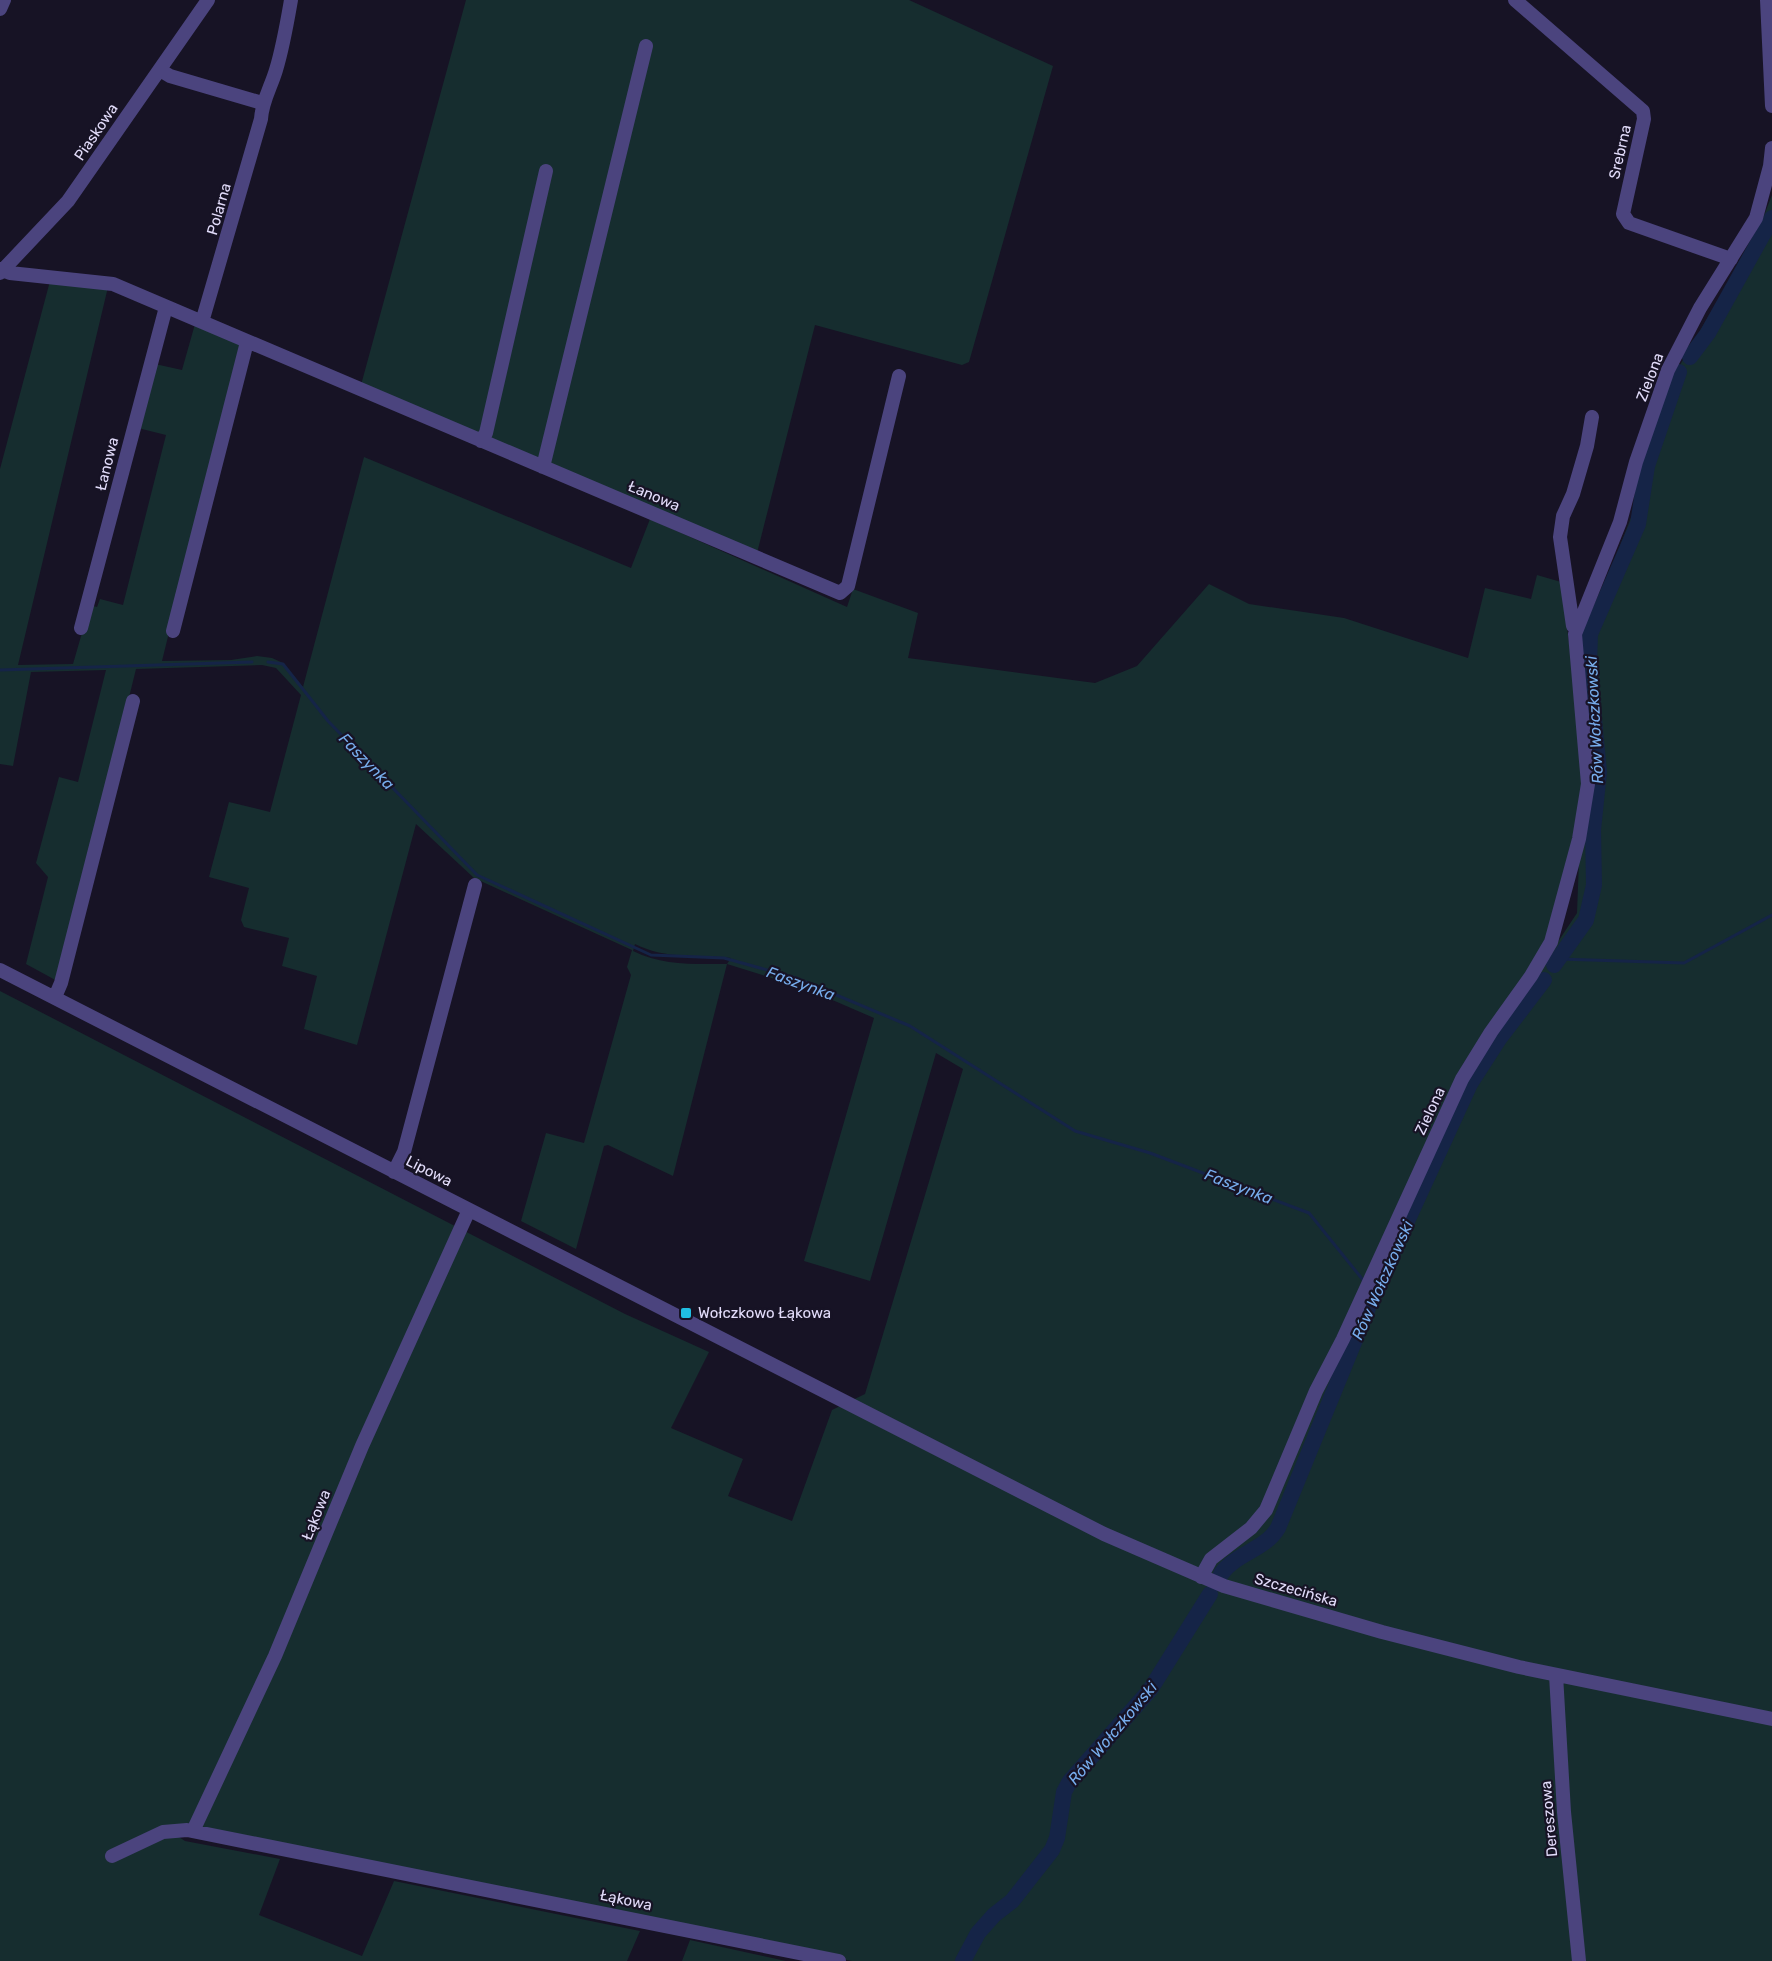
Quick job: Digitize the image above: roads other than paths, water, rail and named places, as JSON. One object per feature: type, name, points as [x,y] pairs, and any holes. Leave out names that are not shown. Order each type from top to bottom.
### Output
[{"type":"street","points":[[0,9],[4,0]]},
{"type":"street","name":"Piaskowa","points":[[1,271],[69,201],[208,0]]},
{"type":"street","name":"Polarna","points":[[202,322],[261,119],[262,103],[271,87],[280,59],[291,0]]},
{"type":"street","name":"Srebrna","points":[[1515,0],[1643,111],[1644,120],[1623,214],[1629,223],[1731,259]]},
{"type":"street","points":[[1767,0],[1771,39],[1772,106]]},
{"type":"street","points":[[543,467],[646,46]]},
{"type":"street","points":[[160,70],[170,76],[262,103]]},
{"type":"street","name":"Zielona","points":[[1201,1577],[1211,1559],[1251,1528],[1266,1510],[1316,1391],[1343,1339],[1462,1079],[1491,1032],[1532,976],[1551,942],[1579,839],[1588,784],[1575,640],[1577,628],[1620,522],[1636,462],[1668,370],[1700,308],[1759,211],[1772,148]]},
{"type":"street","points":[[482,441],[486,433],[546,171]]},
{"type":"street","name":"Łanowa","points":[[1,271],[113,284],[840,593],[848,586],[899,376]]},
{"type":"street","name":"Łanowa","points":[[81,628],[166,307]]},
{"type":"street","points":[[172,631],[247,342]]},
{"type":"street","name":"Zielona","points":[[1577,628],[1573,626],[1560,537],[1563,516],[1574,494],[1587,446],[1592,417]]},
{"type":"street","points":[[54,997],[61,983],[133,701]]},
{"type":"street","points":[[394,1172],[404,1152],[475,885]]},
{"type":"street","name":"Lipowa","points":[[0,970],[844,1402]]},
{"type":"street","name":"Łąkowa","points":[[193,1831],[275,1656],[362,1446],[469,1210]]},
{"type":"street","name":"Szczecińska","points":[[844,1402],[1104,1534],[1201,1577],[1382,1632],[1556,1675],[1772,1719]]},
{"type":"street","name":"Dereszowa","points":[[1556,1675],[1564,1812],[1579,1961]]},
{"type":"street","name":"Łąkowa","points":[[112,1856],[163,1832],[193,1831],[811,1958],[839,1961]]},
{"type":"waterway","name":"Rów Wołczkowski","points":[[1690,357],[1708,333],[1772,218]]},
{"type":"waterway","name":"Rów Wołczkowski","points":[[1554,965],[1586,920],[1594,885],[1593,830],[1599,772],[1589,665],[1590,634],[1638,524],[1647,466],[1679,372]]},
{"type":"waterway","name":"Faszynka","points":[[0,670],[252,662]]},
{"type":"waterway","name":"Faszynka","points":[[268,662],[283,664],[328,721],[477,875],[651,955],[724,958],[796,978],[910,1026],[1075,1131],[1150,1153],[1309,1213],[1363,1280]]},
{"type":"waterway","points":[[1559,959],[1684,963],[1772,915]]},
{"type":"waterway","name":"Rów Wołczkowski","points":[[1221,1574],[1234,1561],[1266,1542],[1278,1528],[1375,1291],[1470,1084],[1499,1039],[1544,980]]},
{"type":"waterway","name":"Rów Wołczkowski","points":[[963,1961],[978,1933],[994,1915],[1012,1901],[1052,1850],[1057,1838],[1064,1792],[1070,1781],[1150,1690],[1210,1594]]},
{"type":"place","name":"Wołczkowo Łąkowa","points":[[686,1313]]}]
